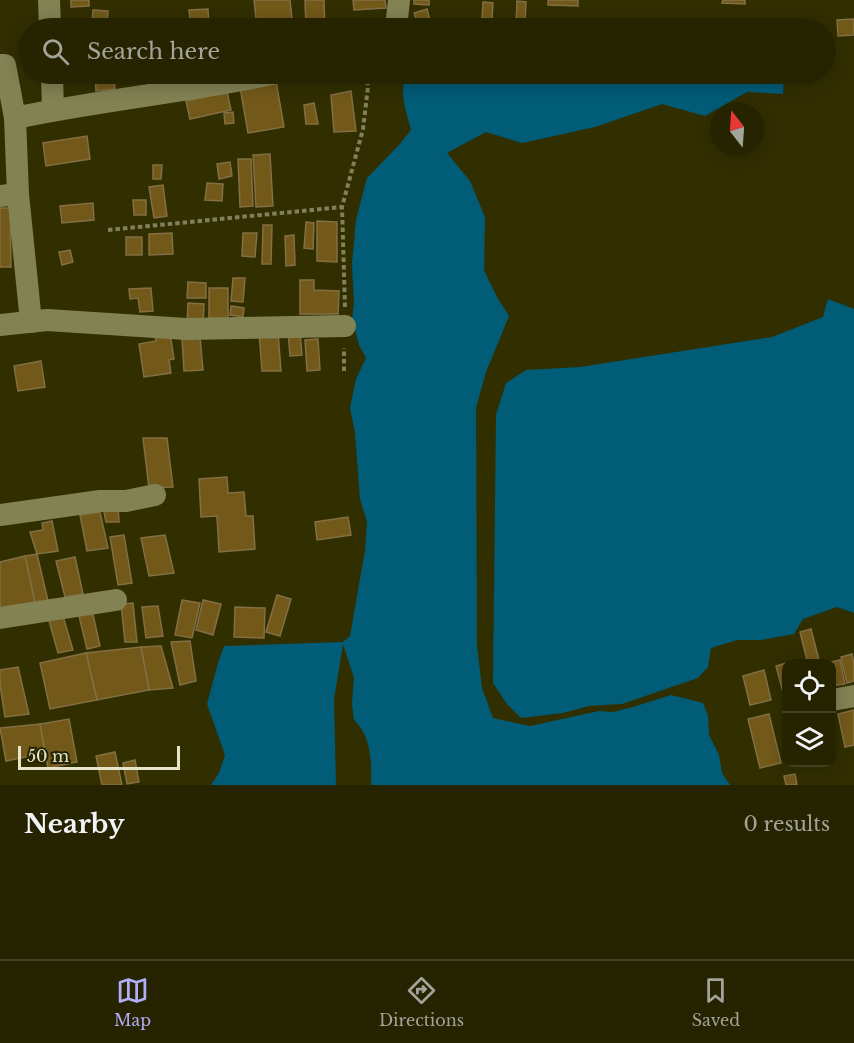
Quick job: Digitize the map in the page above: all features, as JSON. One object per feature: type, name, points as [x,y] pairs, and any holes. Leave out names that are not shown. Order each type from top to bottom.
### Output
[{"type":"street","points":[[49,0],[50,18]]},
{"type":"street","points":[[397,18],[399,0]]},
{"type":"street","points":[[0,65],[5,65],[15,118],[9,195],[31,322]]},
{"type":"street","points":[[52,84],[53,110]]},
{"type":"street","points":[[15,118],[222,84]]},
{"type":"street","points":[[0,325],[47,320],[186,329],[345,326]]},
{"type":"street","points":[[0,514],[100,501],[126,501],[155,495]]},
{"type":"street","points":[[0,618],[116,600]]},
{"type":"street","points":[[836,699],[854,696]]},
{"type":"path","points":[[344,371],[346,283],[342,207],[363,129],[368,84]]},
{"type":"path","points":[[108,231],[342,207]]},
{"type":"water","points":[[404,84],[784,84],[783,94],[747,92],[730,102],[710,102],[710,113],[705,116],[662,104],[595,127],[522,143],[486,132],[447,153],[470,181],[485,217],[484,270],[509,316],[486,372],[476,408],[477,646],[482,688],[493,718],[530,726],[599,711],[613,712],[671,695],[703,703],[708,716],[709,735],[719,755],[722,773],[730,785],[371,785],[369,750],[364,733],[354,720],[352,703],[354,678],[343,644],[334,700],[336,785],[211,785],[219,773],[225,755],[207,704],[224,646],[343,642],[350,636],[365,550],[367,522],[360,499],[355,433],[350,408],[356,379],[366,358],[359,345],[352,320],[354,302],[352,264],[356,220],[367,178],[411,130],[403,94]]},
{"type":"water","points":[[828,299],[854,309],[854,613],[837,607],[803,619],[794,634],[761,640],[737,640],[711,648],[708,667],[698,678],[622,704],[589,706],[563,713],[521,718],[507,704],[493,683],[496,415],[506,383],[526,370],[580,367],[772,337],[823,317]]},
{"type":"building","points":[[71,0],[89,0],[89,6],[71,7]]},
{"type":"building","points":[[254,0],[290,0],[292,18],[256,18]]},
{"type":"building","points":[[305,0],[324,0],[325,18],[306,18]]},
{"type":"building","points":[[353,0],[385,0],[386,8],[354,10]]},
{"type":"building","points":[[414,0],[429,0],[429,5],[414,4]]},
{"type":"building","points":[[548,0],[578,0],[578,6],[548,5]]},
{"type":"building","points":[[723,0],[745,0],[745,4],[722,3]]},
{"type":"building","points":[[517,1],[526,2],[525,18],[516,18]]},
{"type":"building","points":[[483,2],[493,3],[492,18],[482,18]]},
{"type":"building","points":[[208,9],[208,18],[190,18],[189,10]]},
{"type":"building","points":[[427,9],[429,18],[416,18],[414,13]]},
{"type":"building","points":[[93,10],[108,11],[107,18],[92,18]]},
{"type":"building","points":[[854,19],[854,35],[838,36],[837,20]]},
{"type":"building","points":[[96,84],[114,84],[115,89],[96,91]]},
{"type":"building","points":[[277,84],[284,127],[248,133],[240,87]]},
{"type":"building","points":[[351,91],[356,131],[334,132],[331,95]]},
{"type":"building","points":[[227,92],[231,110],[190,119],[186,101]]},
{"type":"building","points":[[314,103],[318,124],[306,124],[304,105]]},
{"type":"building","points":[[233,112],[234,123],[225,124],[224,113]]},
{"type":"building","points":[[87,136],[90,159],[46,166],[43,143]]},
{"type":"building","points":[[270,154],[273,206],[256,207],[253,155]]},
{"type":"building","points":[[238,159],[251,159],[253,206],[240,207]]},
{"type":"building","points":[[230,162],[232,176],[219,179],[217,164]]},
{"type":"building","points":[[153,165],[162,165],[161,179],[153,179]]},
{"type":"building","points":[[207,183],[223,184],[222,201],[205,200]]},
{"type":"building","points":[[163,185],[167,216],[154,218],[149,187]]},
{"type":"building","points":[[133,200],[146,200],[146,215],[134,215]]},
{"type":"building","points":[[93,203],[94,220],[62,223],[60,206]]},
{"type":"building","points":[[0,208],[10,208],[11,267],[0,267]]},
{"type":"building","points":[[317,221],[337,222],[337,262],[317,261]]},
{"type":"building","points":[[306,222],[314,223],[313,249],[304,248]]},
{"type":"building","points":[[263,225],[272,225],[271,264],[262,264]]},
{"type":"building","points":[[172,233],[173,254],[149,255],[149,234]]},
{"type":"building","points":[[243,233],[257,233],[255,257],[242,256]]},
{"type":"building","points":[[294,235],[295,265],[286,266],[285,236]]},
{"type":"building","points":[[126,237],[142,237],[142,255],[126,255]]},
{"type":"building","points":[[70,250],[73,262],[62,265],[59,252]]},
{"type":"building","points":[[233,278],[245,278],[243,302],[231,301]]},
{"type":"building","points":[[300,280],[314,280],[314,290],[339,291],[338,314],[300,314]]},
{"type":"building","points":[[188,282],[206,283],[206,298],[187,298]]},
{"type":"building","points":[[151,288],[153,311],[140,312],[138,298],[130,299],[129,289]]},
{"type":"building","points":[[209,288],[228,288],[228,318],[209,318]]},
{"type":"building","points":[[188,303],[204,304],[203,326],[187,325]]},
{"type":"building","points":[[231,306],[244,308],[243,317],[230,315]]},
{"type":"building","points":[[259,332],[278,332],[281,371],[262,371]]},
{"type":"building","points":[[288,332],[300,332],[302,355],[290,356]]},
{"type":"building","points":[[170,333],[174,359],[169,360],[171,373],[144,377],[139,344],[156,341],[155,336]]},
{"type":"building","points":[[200,337],[203,370],[184,371],[182,339]]},
{"type":"building","points":[[318,339],[320,370],[307,371],[305,340]]},
{"type":"building","points":[[41,361],[45,387],[18,391],[14,366]]},
{"type":"building","points":[[143,438],[167,438],[173,487],[149,488]]},
{"type":"building","points":[[227,477],[228,493],[244,492],[246,516],[253,516],[255,549],[219,552],[217,516],[201,517],[199,479]]},
{"type":"building","points":[[118,505],[119,522],[106,522],[103,507]]},
{"type":"building","points":[[100,512],[108,548],[87,551],[80,515]]},
{"type":"building","points":[[348,517],[351,535],[317,540],[315,522]]},
{"type":"building","points":[[52,521],[58,551],[37,554],[30,532],[43,530],[42,523]]},
{"type":"building","points":[[124,535],[132,583],[118,585],[110,537]]},
{"type":"building","points":[[165,535],[174,573],[149,576],[141,538]]},
{"type":"building","points":[[37,554],[48,601],[35,603],[25,556]]},
{"type":"building","points":[[25,556],[35,603],[0,611],[0,562]]},
{"type":"building","points":[[75,557],[83,594],[65,597],[56,561]]},
{"type":"building","points":[[277,595],[291,599],[280,636],[266,632]]},
{"type":"building","points":[[182,600],[200,603],[192,638],[175,635]]},
{"type":"building","points":[[203,600],[221,604],[213,635],[196,630]]},
{"type":"building","points":[[133,603],[137,642],[125,642],[121,604]]},
{"type":"building","points":[[158,606],[163,636],[146,638],[142,607]]},
{"type":"building","points":[[235,607],[265,608],[264,638],[234,637]]},
{"type":"building","points":[[92,610],[100,646],[87,649],[78,612]]},
{"type":"building","points":[[62,613],[73,650],[58,653],[48,617]]},
{"type":"building","points":[[811,629],[819,659],[807,659],[800,632]]},
{"type":"building","points":[[190,641],[196,681],[180,685],[171,642]]},
{"type":"building","points":[[161,646],[173,688],[149,690],[141,647]]},
{"type":"building","points":[[141,647],[149,690],[97,700],[86,653]]},
{"type":"building","points":[[86,653],[97,700],[50,709],[40,663]]},
{"type":"building","points":[[852,654],[854,681],[847,683],[841,657]]},
{"type":"building","points":[[840,660],[845,684],[836,685],[836,661]]},
{"type":"building","points":[[782,664],[782,689],[776,666]]},
{"type":"building","points":[[18,667],[29,714],[5,717],[0,670]]},
{"type":"building","points":[[764,670],[771,700],[750,705],[743,676]]},
{"type":"building","points":[[854,710],[854,745],[845,747],[838,714]]},
{"type":"building","points":[[769,714],[781,763],[760,768],[748,719]]},
{"type":"building","points":[[69,719],[77,762],[48,768],[40,724]]},
{"type":"building","points":[[40,724],[45,753],[6,761],[0,728]]},
{"type":"building","points":[[115,752],[122,785],[102,785],[96,756]]},
{"type":"building","points":[[135,760],[139,782],[127,784],[123,763]]},
{"type":"building","points":[[795,774],[797,785],[786,785],[784,776]]}]
